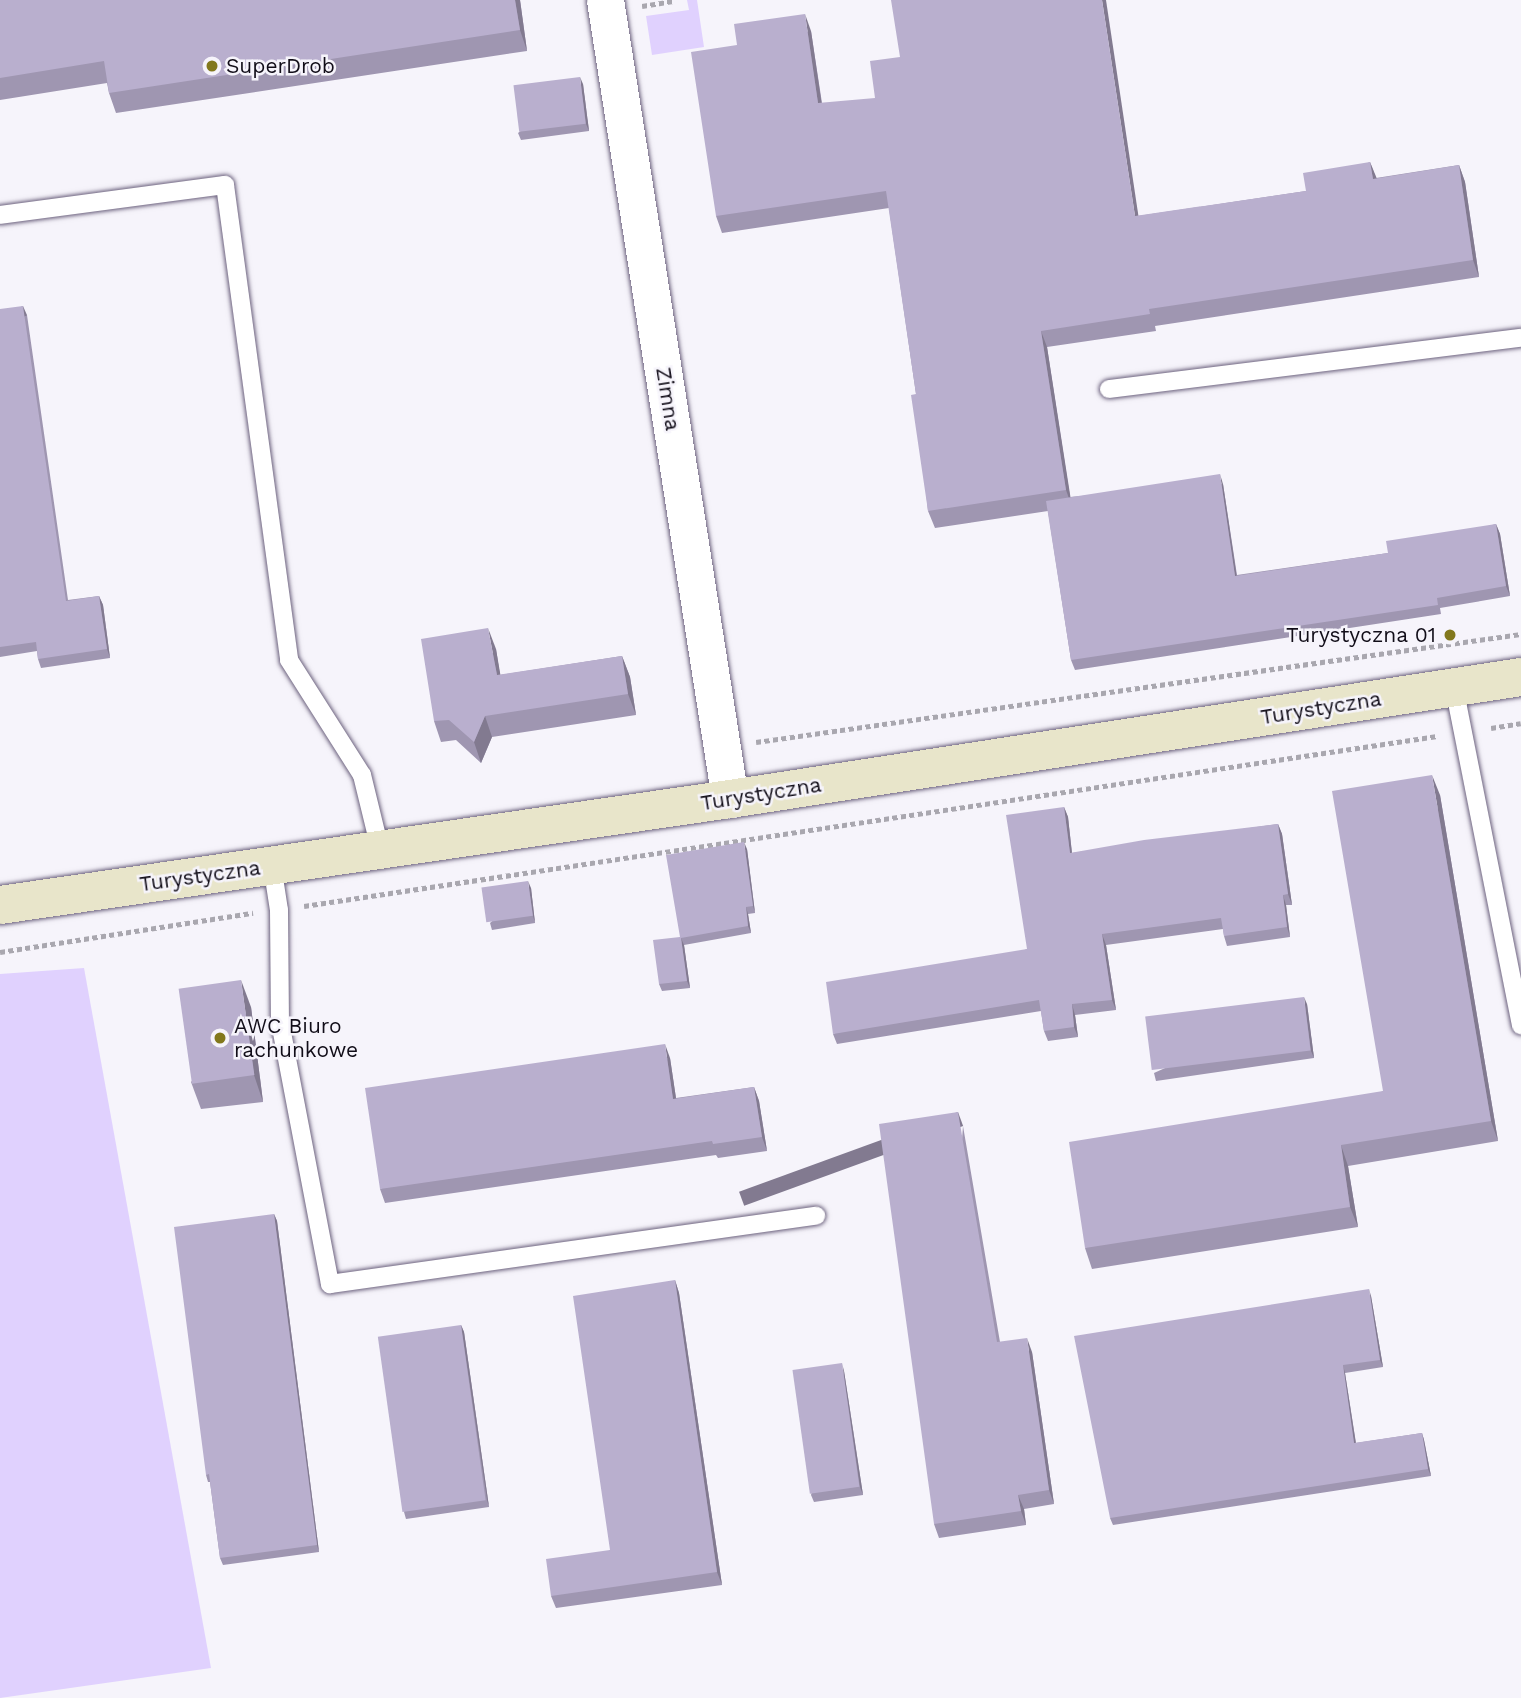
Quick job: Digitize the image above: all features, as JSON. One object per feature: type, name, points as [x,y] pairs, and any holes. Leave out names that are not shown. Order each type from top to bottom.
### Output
[{"type":"main road","name":"Turystyczna","points":[[0,905],[730,799],[1521,677]]},
{"type":"street","name":"Zimna","points":[[606,0],[730,799]]},
{"type":"lane","points":[[0,215],[225,185],[289,660],[362,775],[380,849]]},
{"type":"lane","points":[[1109,389],[1521,338]]},
{"type":"lane","points":[[1454,687],[1460,733],[1521,1025]]},
{"type":"lane","points":[[272,865],[279,910],[280,1022],[330,1284],[816,1216]]},
{"type":"path","points":[[636,0],[637,7],[675,1]]},
{"type":"path","points":[[745,737],[755,742],[1521,634]]},
{"type":"path","points":[[0,952],[1521,723]]},
{"type":"shaded area","points":[[687,0],[697,0],[704,47],[652,55],[646,16],[689,10]]},
{"type":"shaded area","points":[[84,968],[211,1668],[0,1698],[0,974]]},
{"type":"building","name":"SuperDrob","points":[[0,0],[515,0],[520,30],[109,93],[104,61],[0,78]]},
{"type":"building","points":[[891,0],[1102,0],[1135,216],[1306,191],[1303,173],[1370,162],[1373,179],[1459,165],[1473,260],[1149,309],[1150,314],[1041,331],[1066,490],[928,511],[911,395],[916,394],[886,191],[716,216],[691,52],[737,45],[734,24],[805,14],[818,103],[875,98],[870,61],[900,57]]},
{"type":"building","points":[[580,77],[586,124],[519,132],[513,85]]},
{"type":"building","points":[[23,306],[66,601],[99,596],[107,649],[38,659],[36,642],[0,647],[0,309]]},
{"type":"building","points":[[1220,474],[1235,576],[1388,553],[1386,541],[1496,524],[1506,586],[1437,598],[1438,605],[1071,660],[1046,501]]},
{"type":"building","points":[[488,628],[497,675],[622,656],[628,694],[485,716],[474,742],[449,720],[434,721],[421,639]]},
{"type":"building","points":[[1432,775],[1491,1121],[1341,1145],[1350,1207],[1085,1248],[1069,1142],[1383,1091],[1332,791]]},
{"type":"building","points":[[1064,807],[1070,853],[1144,840],[1278,824],[1288,894],[1283,895],[1287,927],[1224,936],[1221,918],[1102,934],[1112,1000],[1072,1004],[1074,1027],[1044,1031],[1039,1000],[833,1034],[826,982],[1027,949],[1006,815]]},
{"type":"building","points":[[744,842],[753,906],[746,907],[748,926],[681,938],[687,981],[659,984],[653,940],[680,937],[666,855]]},
{"type":"building","points":[[528,881],[533,916],[486,922],[481,888]]},
{"type":"building","points":[[241,980],[254,1075],[192,1084],[179,989]]},
{"type":"building","points":[[1304,997],[1311,1051],[1152,1070],[1145,1016]]},
{"type":"building","points":[[665,1044],[673,1099],[754,1087],[762,1137],[713,1144],[712,1141],[380,1189],[365,1088]]},
{"type":"building","points":[[958,1112],[997,1342],[1027,1338],[1049,1490],[1018,1495],[1021,1511],[934,1524],[879,1124]]},
{"type":"building","points":[[274,1214],[317,1545],[220,1558],[209,1474],[206,1475],[174,1227]]},
{"type":"building","points":[[675,1280],[717,1572],[551,1596],[546,1559],[610,1550],[573,1296]]},
{"type":"building","points":[[1369,1289],[1380,1360],[1343,1365],[1354,1443],[1422,1433],[1428,1469],[1110,1518],[1074,1336]]},
{"type":"building","points":[[461,1325],[486,1500],[402,1512],[378,1337]]},
{"type":"building","points":[[842,1363],[859,1487],[810,1494],[792,1370]]},
{"type":"place","name":"SuperDrob","points":[[212,66]]},
{"type":"place","name":"Turystyczna 01","points":[[1450,635]]},
{"type":"place","name":"AWC Biuro rachunkowe","points":[[220,1038]]}]
